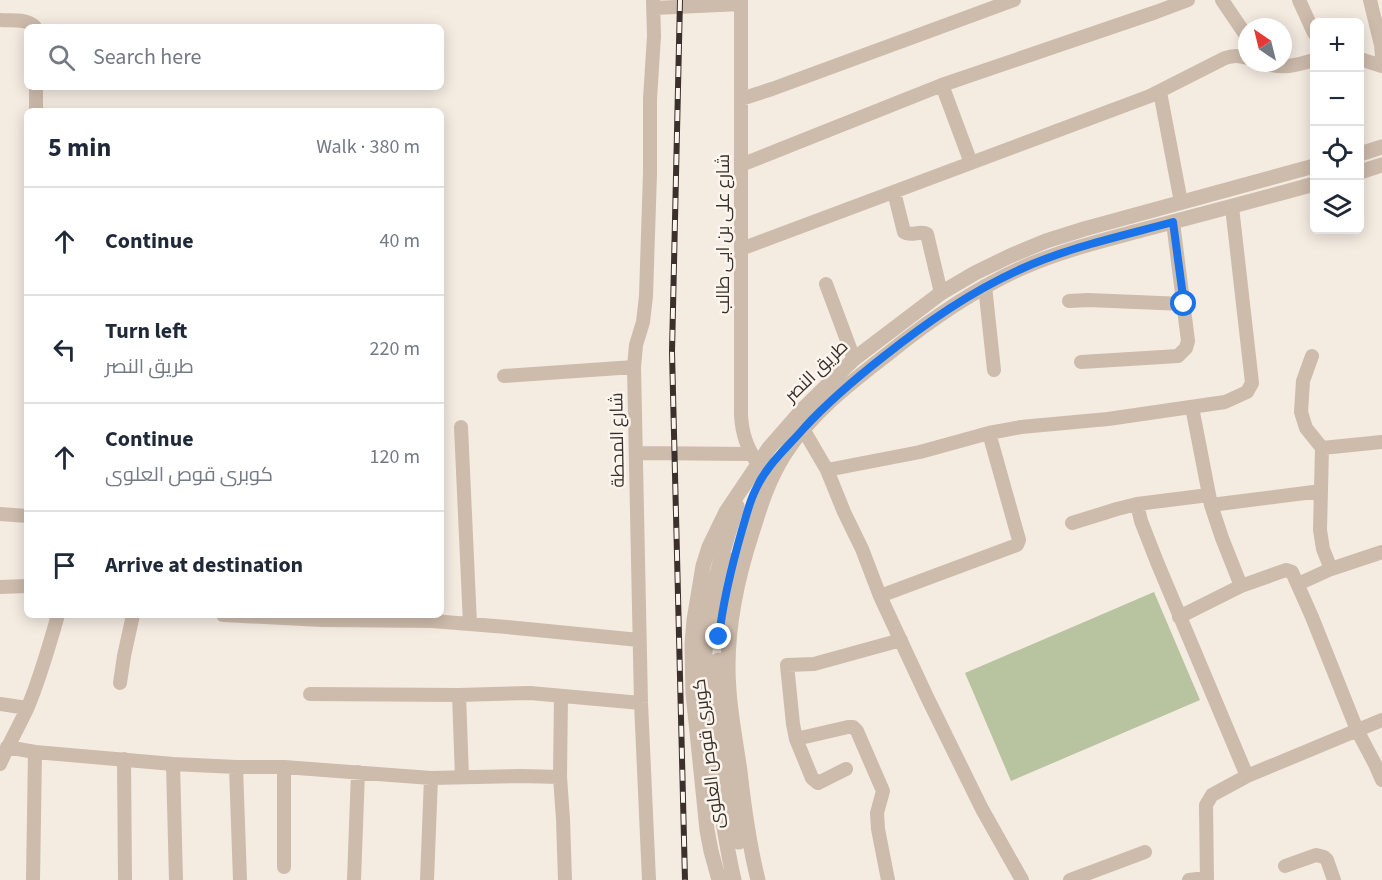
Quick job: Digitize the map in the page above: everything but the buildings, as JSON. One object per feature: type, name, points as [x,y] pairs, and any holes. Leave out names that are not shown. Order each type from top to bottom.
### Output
[{"type":"street","points":[[741,99],[1014,0]]},
{"type":"street","points":[[741,165],[942,85],[1188,0]]},
{"type":"street","points":[[1222,0],[1238,24]]},
{"type":"street","points":[[1299,0],[1310,24]]},
{"type":"street","points":[[1370,0],[1382,49]]},
{"type":"street","points":[[653,4],[741,2]]},
{"type":"street","name":"شارع على بن ابى طالب","points":[[741,2],[741,414],[745,441],[755,459]]},
{"type":"street","name":"شارع المحطة","points":[[649,880],[640,703],[634,367],[636,345],[646,309],[653,4]]},
{"type":"street","points":[[0,20],[33,24]]},
{"type":"street","points":[[741,249],[1160,92],[1225,58],[1238,56]]},
{"type":"street","points":[[1292,66],[1310,61]]},
{"type":"street","points":[[1364,61],[1382,66]]},
{"type":"street","points":[[942,85],[971,163]]},
{"type":"street","points":[[36,90],[36,108]]},
{"type":"street","points":[[1160,92],[1181,202]]},
{"type":"street","points":[[1364,152],[1382,147]]},
{"type":"street","points":[[1364,170],[1382,165]]},
{"type":"street","name":"طريق النصر","points":[[719,880],[706,830],[693,693],[694,620],[703,566],[709,547],[726,512],[742,488],[755,459],[769,448],[804,408],[854,359],[941,293],[992,264],[1046,241],[1084,229],[1310,167]]},
{"type":"street","name":"طريق النصر","points":[[758,880],[747,832],[730,695],[729,642],[743,560],[764,492],[786,453],[803,429],[845,387],[907,338],[985,286],[1022,268],[1060,254],[1310,185]]},
{"type":"street","points":[[894,192],[904,232],[927,234],[941,293]]},
{"type":"street","points":[[827,470],[920,452],[989,433],[1021,427],[1108,419],[1225,402],[1247,392],[1252,383],[1232,207]]},
{"type":"street","points":[[1081,362],[1178,356],[1186,348],[1188,341],[1173,222]]},
{"type":"street","points":[[826,284],[854,359]]},
{"type":"street","points":[[985,286],[994,370]]},
{"type":"street","points":[[1069,301],[1184,304]]},
{"type":"street","points":[[1312,356],[1303,381],[1301,412],[1306,428],[1322,448],[1320,530],[1323,549],[1332,570]]},
{"type":"street","points":[[504,376],[634,367]]},
{"type":"street","points":[[1192,407],[1210,500],[1241,586]]},
{"type":"street","points":[[461,427],[470,624]]},
{"type":"street","points":[[803,429],[827,470],[880,596],[927,697],[982,809],[1022,880]]},
{"type":"street","name":"كوبرى قوص العلوى","points":[[734,880],[724,833],[706,693],[707,627],[713,589],[754,492],[773,461],[803,429]]},
{"type":"street","points":[[880,596],[1017,545],[1018,540],[989,433]]},
{"type":"street","points":[[1322,448],[1382,442]]},
{"type":"street","points":[[636,453],[755,459]]},
{"type":"street","name":"كوبرى قوص العلوى","points":[[742,488],[728,554],[718,664],[719,692],[737,830],[748,880]]},
{"type":"street","points":[[1072,523],[1137,504],[1321,491]]},
{"type":"street","points":[[1137,504],[1141,521],[1179,617],[1247,776]]},
{"type":"street","points":[[0,514],[24,516]]},
{"type":"street","points":[[1298,584],[1382,552]]},
{"type":"street","points":[[1179,617],[1241,586],[1288,570],[1293,573],[1357,730],[1382,780]]},
{"type":"street","points":[[0,587],[24,586]]},
{"type":"street","points":[[0,764],[27,708],[57,618]]},
{"type":"street","points":[[120,683],[131,618]]},
{"type":"street","points":[[397,618],[432,618],[470,624],[639,640]]},
{"type":"street","points":[[846,769],[818,783],[812,778],[796,740],[787,665],[814,664],[901,640]]},
{"type":"street","points":[[310,694],[530,693],[640,703]]},
{"type":"street","points":[[459,695],[462,777]]},
{"type":"street","points":[[561,696],[560,777],[566,880]]},
{"type":"street","points":[[0,704],[27,708]]},
{"type":"street","points":[[1189,880],[1206,879],[1206,805],[1212,795],[1247,776],[1382,720]]},
{"type":"street","points":[[796,740],[848,727],[853,727],[857,731],[883,791],[877,813],[888,880]]},
{"type":"street","points":[[7,747],[35,752],[173,764],[284,767],[431,778],[560,777]]},
{"type":"street","points":[[33,880],[35,752]]},
{"type":"street","points":[[124,759],[125,880]]},
{"type":"street","points":[[173,764],[176,880]]},
{"type":"street","points":[[236,767],[240,880]]},
{"type":"street","points":[[284,767],[284,867]]},
{"type":"street","points":[[354,880],[358,772]]},
{"type":"street","points":[[427,880],[431,778]]},
{"type":"street","points":[[1070,880],[1145,852]]},
{"type":"street","points":[[1286,866],[1316,855],[1320,856],[1327,860],[1334,880]]},
{"type":"green space","points":[[1154,592],[1200,700],[1011,781],[965,673]]},
{"type":"railway","points":[[680,0],[672,352],[685,880]]},
{"type":"route","points":[[719,637],[727,582],[754,492],[763,476],[785,447],[820,410],[845,387],[916,331],[985,286],[1022,268],[1099,242],[1173,222],[1184,304]]}]
